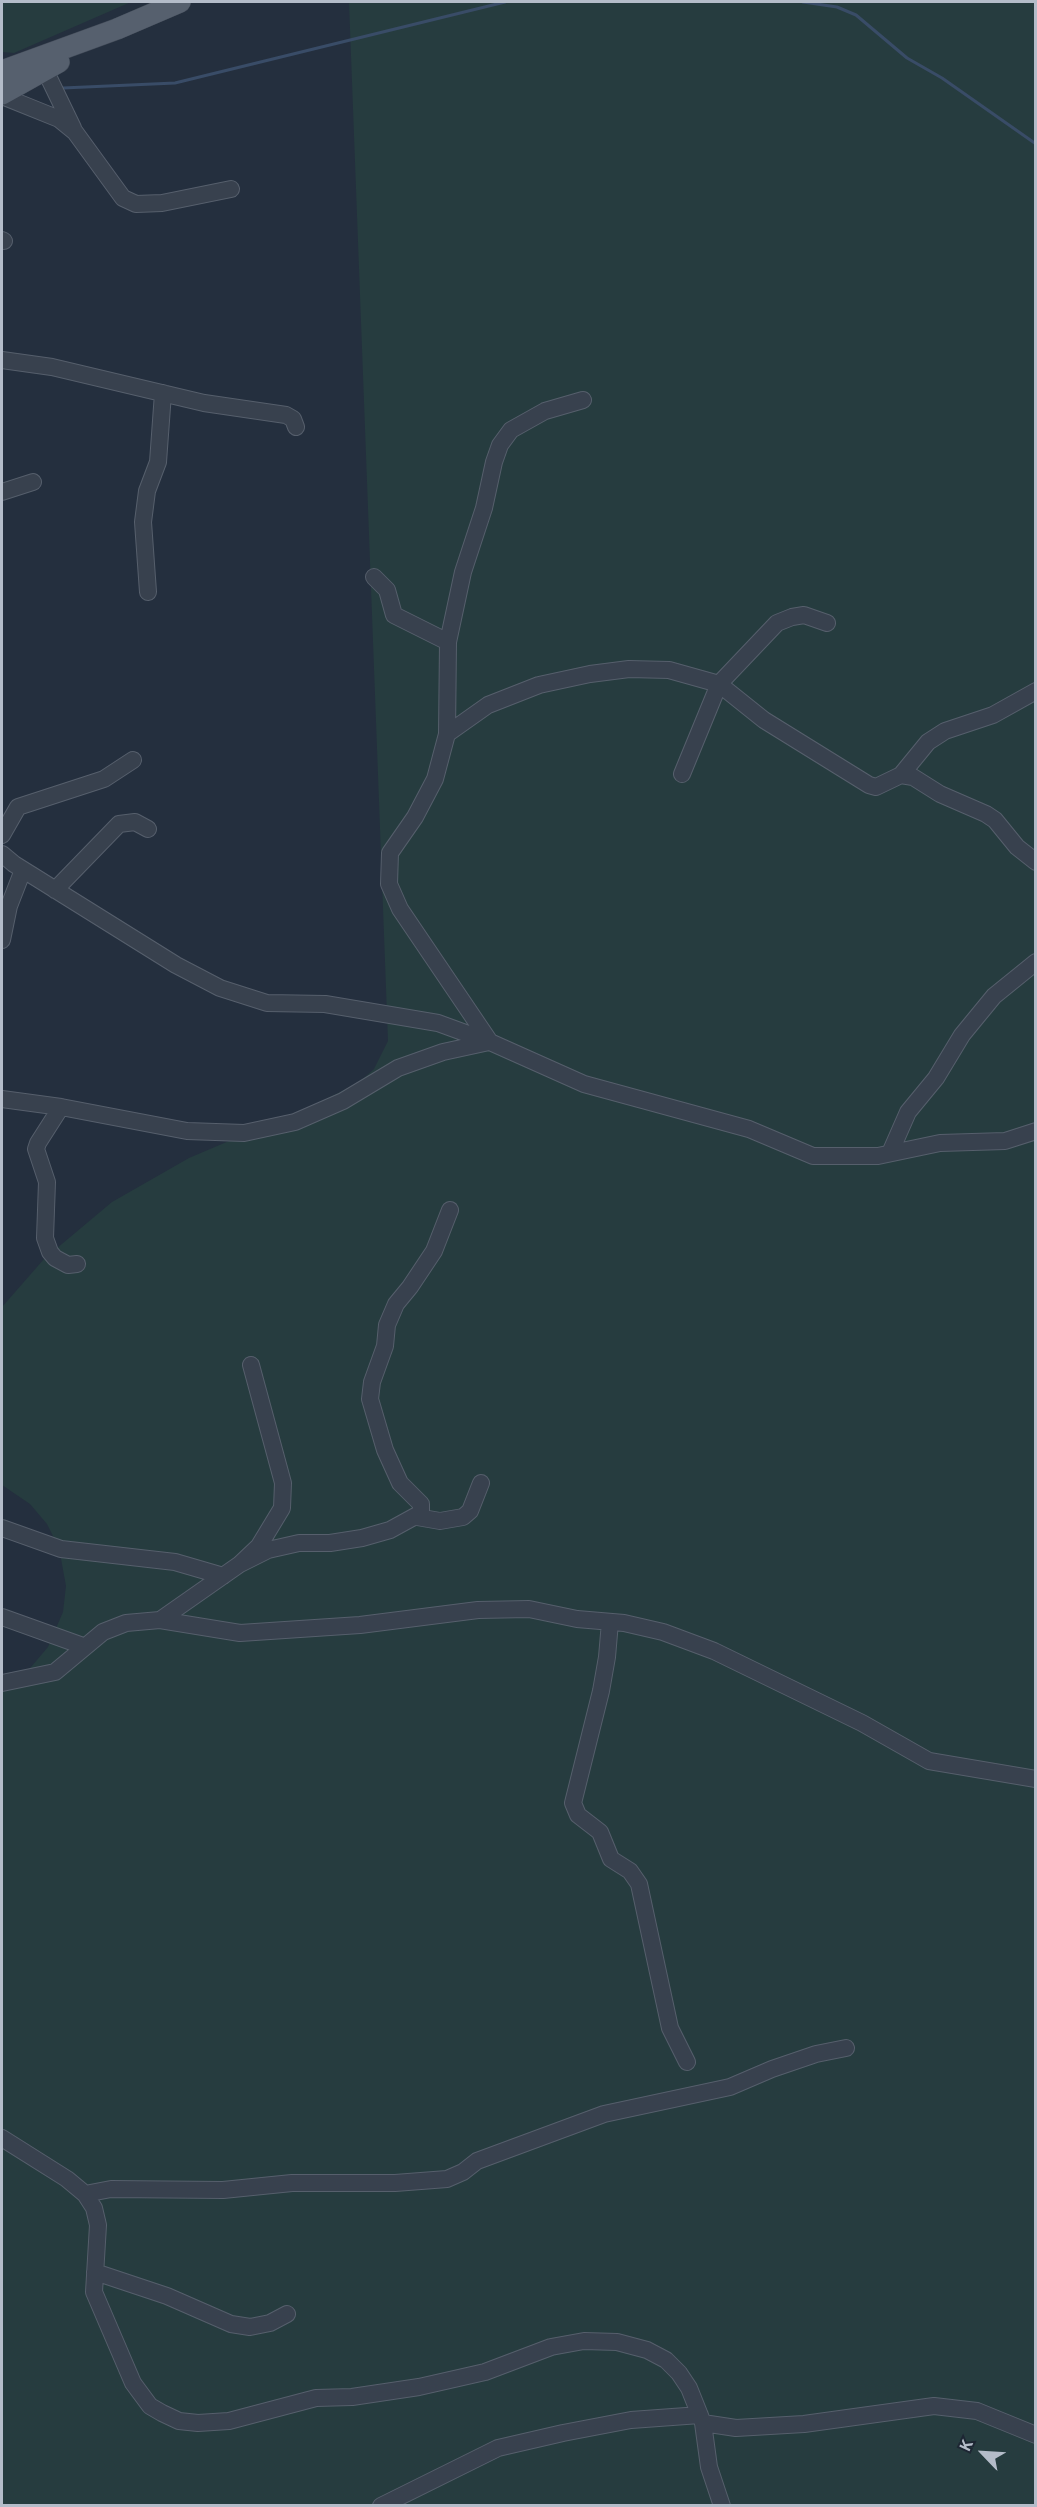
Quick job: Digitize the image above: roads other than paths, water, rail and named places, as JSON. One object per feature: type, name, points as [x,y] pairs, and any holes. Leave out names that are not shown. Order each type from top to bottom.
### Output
[{"type":"main road","points":[[2,71],[118,28],[180,2]]},
{"type":"main road","points":[[2,95],[118,28]]},
{"type":"street","points":[[45,69],[75,132],[123,198],[136,204],[162,203],[231,189]]},
{"type":"street","points":[[2,95],[59,119],[75,132]]},
{"type":"street","points":[[2,360],[52,367],[204,403],[286,415],[293,419],[296,427]]},
{"type":"street","points":[[148,592],[144,522],[147,490],[158,462],[163,393]]},
{"type":"street","points":[[490,1042],[400,909],[389,884],[390,853],[415,817],[435,779],[447,734],[448,642],[463,572],[484,508],[500,445],[511,430],[545,411],[584,400]]},
{"type":"street","points":[[2,492],[33,482]]},
{"type":"street","points":[[374,577],[387,590],[391,611],[394,615],[448,642]]},
{"type":"street","points":[[681,774],[719,684],[777,623],[804,615],[827,623]]},
{"type":"street","points":[[447,734],[488,705],[539,685],[590,674],[629,669],[669,670],[719,684],[764,720],[869,785],[880,786],[901,775],[928,742],[945,731],[993,716],[1035,691]]},
{"type":"street","points":[[2,835],[18,807],[105,779],[133,760]]},
{"type":"street","points":[[901,775],[913,777],[940,794],[986,814],[995,820],[1017,847],[1035,862]]},
{"type":"street","points":[[55,890],[112,828],[119,824],[135,822],[148,829]]},
{"type":"street","points":[[2,854],[23,870],[176,965],[220,988],[267,1003],[326,1004],[438,1023],[490,1042],[584,1084],[749,1129],[813,1156],[878,1155],[940,1143],[1005,1140],[1035,1131]]},
{"type":"street","points":[[2,940],[9,906],[23,870]]},
{"type":"street","points":[[891,1153],[908,1112],[936,1078],[962,1035],[994,996],[1035,962]]},
{"type":"street","points":[[2,1099],[61,1107],[187,1131],[244,1132],[296,1122],[343,1101],[398,1068],[443,1052],[490,1042]]},
{"type":"street","points":[[61,1107],[36,1149],[47,1182],[45,1238],[55,1258],[68,1265],[77,1264]]},
{"type":"street","points":[[240,1564],[268,1550],[299,1542],[330,1543],[362,1538],[390,1530],[421,1513],[422,1507],[400,1482],[385,1450],[370,1399],[372,1382],[385,1346],[387,1324],[396,1304],[434,1251],[450,1210]]},
{"type":"street","points":[[160,1620],[240,1564],[260,1546],[282,1508],[283,1483],[251,1365]]},
{"type":"street","points":[[417,1517],[440,1521],[463,1517],[470,1511],[482,1483]]},
{"type":"street","points":[[2,1528],[61,1549],[175,1562],[223,1576]]},
{"type":"street","points":[[2,1683],[55,1672],[103,1632],[126,1623],[160,1620],[240,1633],[360,1625],[478,1610],[529,1609],[663,1632],[714,1651],[862,1723],[928,1761],[1035,1779]]},
{"type":"street","points":[[2,1617],[83,1647]]},
{"type":"street","points":[[610,1622],[601,1691],[573,1803],[578,1815],[600,1832],[611,1859],[630,1871],[639,1884],[670,2028],[687,2062]]},
{"type":"street","points":[[85,2194],[111,2189],[223,2190],[292,2183],[447,2179],[463,2172],[477,2161],[604,2114],[730,2087],[783,2066],[846,2048]]},
{"type":"street","points":[[2,2138],[67,2179],[85,2194],[94,2208],[98,2225],[94,2292],[133,2383],[150,2406],[179,2421],[198,2423],[230,2421],[316,2398],[352,2397],[419,2387],[485,2372],[550,2347],[584,2341],[617,2342],[647,2350],[666,2360],[680,2373],[690,2388],[701,2419],[709,2467],[723,2505]]},
{"type":"street","points":[[95,2272],[167,2296],[231,2324],[250,2327],[270,2323],[287,2314]]},
{"type":"street","points":[[381,2505],[498,2448],[630,2420],[701,2419],[736,2428],[804,2424],[934,2406],[977,2411],[1035,2435]]},
{"type":"waterway","points":[[63,88],[175,83],[505,2]]},
{"type":"waterway","points":[[803,2],[837,7],[856,15],[907,58],[942,78],[1036,144]]}]
